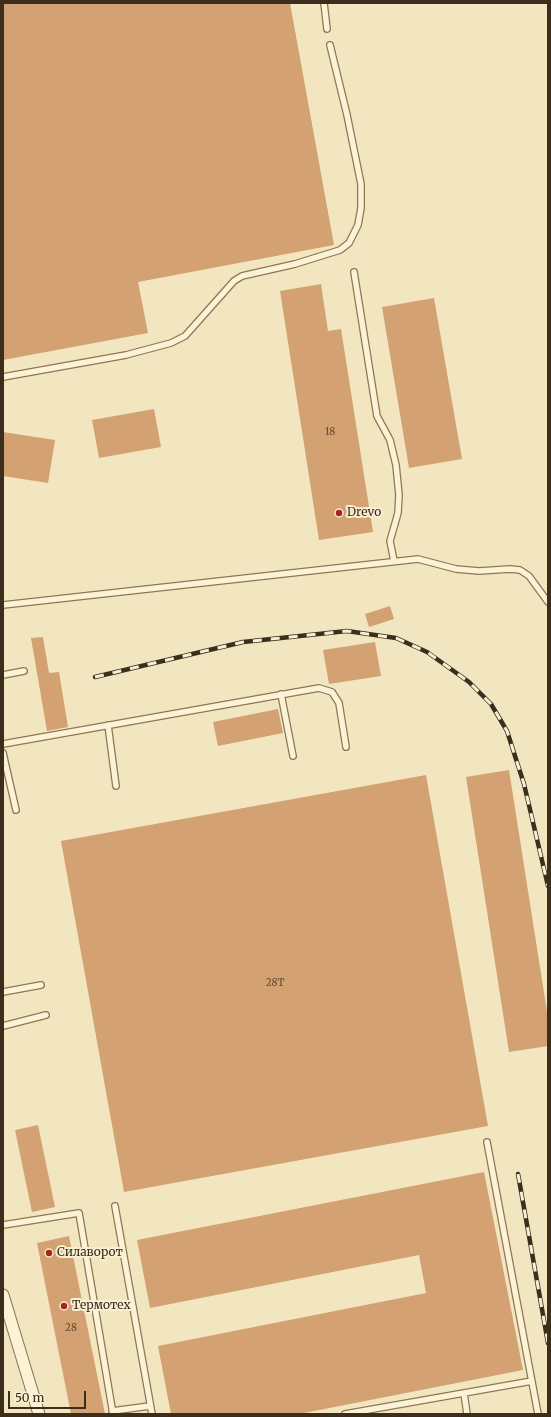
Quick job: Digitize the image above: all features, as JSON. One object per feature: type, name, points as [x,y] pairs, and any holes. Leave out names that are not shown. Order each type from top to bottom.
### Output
[{"type":"street","points":[[3,1295],[39,1414]]},
{"type":"lane","points":[[324,3],[327,29]]},
{"type":"lane","points":[[3,376],[126,355],[171,344],[185,336],[224,291],[238,279],[340,250],[349,243],[358,225],[361,208],[361,184],[347,115],[330,45]]},
{"type":"lane","points":[[354,272],[377,416],[390,440],[396,465],[399,495],[398,513],[390,541],[394,561]]},
{"type":"lane","points":[[3,605],[418,559],[456,569],[479,572],[510,569],[520,570],[529,576],[548,602]]},
{"type":"lane","points":[[3,675],[24,671]]},
{"type":"lane","points":[[3,744],[319,688],[332,692],[339,703],[346,747]]},
{"type":"lane","points":[[282,694],[293,756]]},
{"type":"lane","points":[[108,725],[116,786]]},
{"type":"lane","points":[[3,753],[16,810]]},
{"type":"lane","points":[[3,992],[41,985]]},
{"type":"lane","points":[[3,1026],[46,1016]]},
{"type":"lane","points":[[487,1142],[538,1414]]},
{"type":"lane","points":[[115,1206],[152,1414]]},
{"type":"lane","points":[[3,1226],[79,1213],[113,1413],[150,1406]]},
{"type":"lane","points":[[345,1414],[532,1381]]},
{"type":"lane","points":[[464,1393],[467,1414]]},
{"type":"building","points":[[3,3],[290,3],[334,245],[138,282],[148,333],[3,360]]},
{"type":"building","points":[[321,284],[328,331],[341,329],[373,532],[319,540],[280,291]]},
{"type":"building","points":[[434,298],[462,459],[409,468],[382,307]]},
{"type":"building","points":[[154,409],[161,447],[99,458],[92,420]]},
{"type":"building","points":[[3,432],[55,440],[48,483],[3,476]]},
{"type":"building","points":[[390,606],[394,619],[369,627],[365,614]]},
{"type":"building","points":[[43,637],[49,673],[59,672],[68,727],[47,731],[31,638]]},
{"type":"building","points":[[375,642],[381,676],[329,684],[323,650]]},
{"type":"building","points":[[278,709],[283,733],[218,746],[213,722]]},
{"type":"building","points":[[509,770],[548,1018],[548,1046],[509,1052],[466,777]]},
{"type":"building","points":[[426,775],[488,1126],[124,1192],[61,841]]},
{"type":"building","points":[[38,1125],[55,1207],[32,1212],[15,1130]]},
{"type":"building","points":[[484,1172],[523,1370],[299,1414],[171,1414],[158,1346],[426,1293],[419,1255],[150,1308],[137,1240]]},
{"type":"building","points":[[69,1236],[105,1414],[71,1414],[37,1243]]},
{"type":"railway","points":[[95,677],[243,642],[347,631],[396,638],[427,652],[469,682],[491,704],[507,731],[524,784],[548,886]]},
{"type":"railway","points":[[518,1174],[548,1343]]},
{"type":"place","name":"Drevo","points":[[339,513]]},
{"type":"place","name":"Силаворот","points":[[49,1253]]},
{"type":"place","name":"Термотех","points":[[64,1306]]}]
